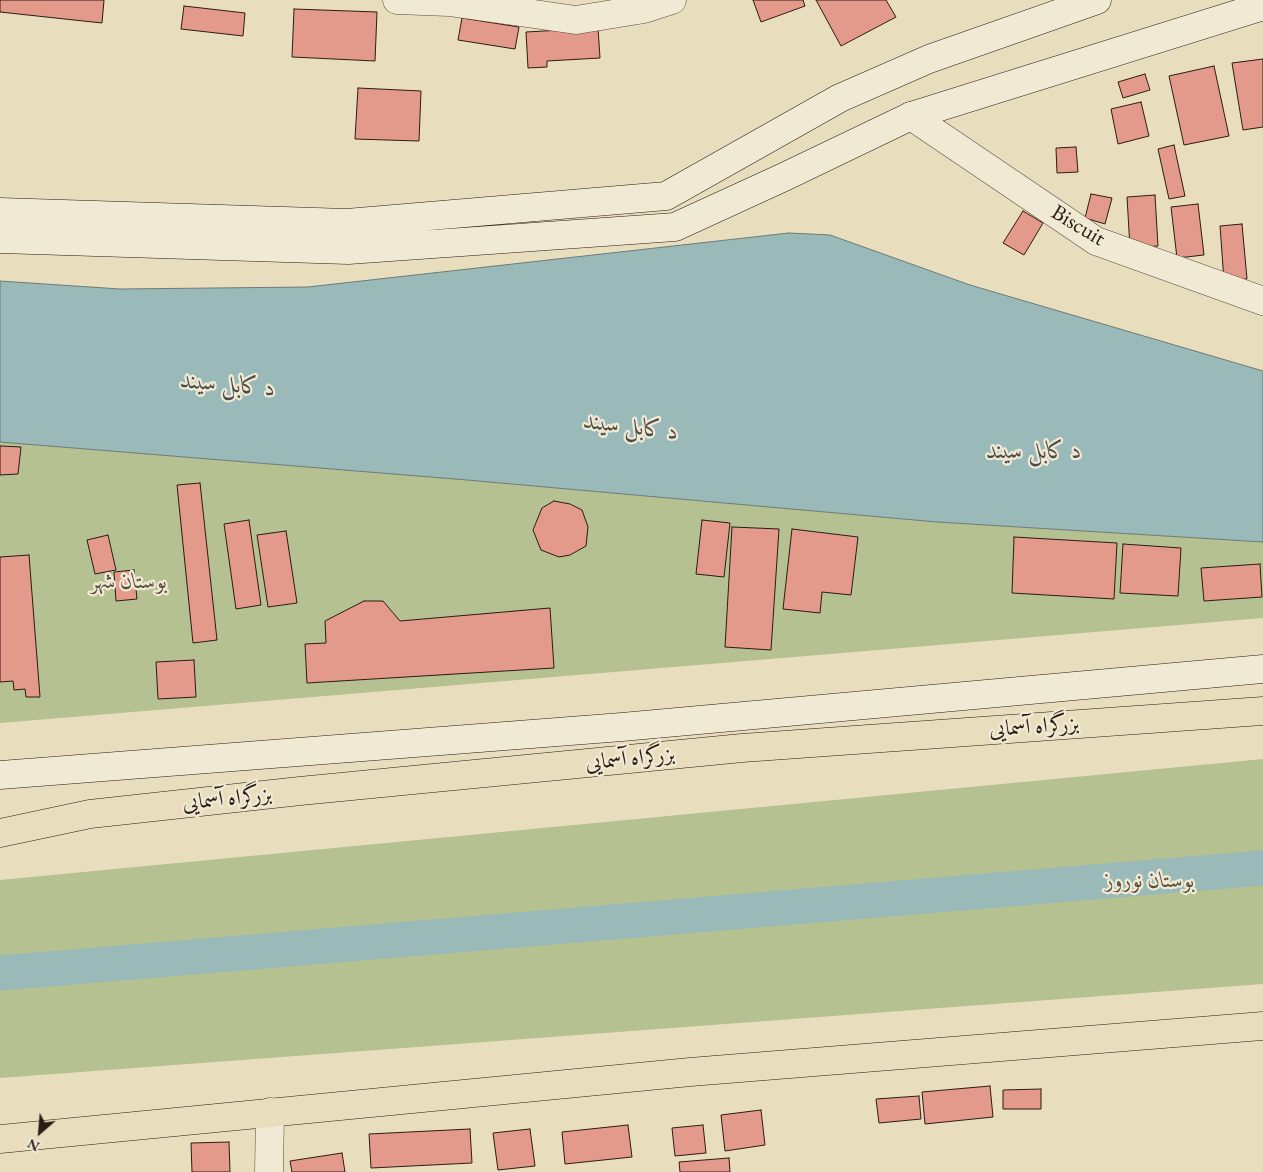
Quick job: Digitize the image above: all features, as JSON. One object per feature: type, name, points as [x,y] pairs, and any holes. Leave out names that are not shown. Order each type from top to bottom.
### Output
[{"type":"highway","name":"بزرگراه آسمایی","points":[[0,833],[90,814],[300,791],[722,750],[1263,710]]},
{"type":"highway","points":[[1,1139],[700,1071],[1263,1026]]},
{"type":"main road","points":[[397,0],[449,2],[576,20],[644,9],[672,0]]},
{"type":"main road","points":[[0,212],[347,223],[666,196],[840,98],[929,59],[1097,0]]},
{"type":"main road","points":[[0,239],[348,250],[674,227],[911,116],[1263,6]]},
{"type":"main road","name":"Biscuit","points":[[911,116],[1096,241],[1263,301]]},
{"type":"main road","points":[[0,775],[622,728],[1263,669]]},
{"type":"main road","points":[[269,1172],[270,1112]]},
{"type":"green space","name":"بوستان شهر","points":[[0,442],[467,480],[937,522],[1263,542],[1263,618],[0,723]]},
{"type":"green space","name":"بوستان نوروز","points":[[1263,759],[1263,984],[0,1078],[0,880]]},
{"type":"water","name":"د کابل سيند","points":[[789,233],[830,235],[970,285],[1263,371],[1263,542],[937,522],[467,480],[0,442],[0,281],[120,289],[308,287]]},
{"type":"building","points":[[0,0],[104,0],[102,23],[0,12]]},
{"type":"building","points":[[753,0],[803,0],[805,6],[761,22]]},
{"type":"building","points":[[816,0],[886,0],[896,17],[841,46]]},
{"type":"building","points":[[184,6],[245,13],[243,36],[181,29]]},
{"type":"building","points":[[294,9],[377,12],[375,61],[292,57]]},
{"type":"building","points":[[462,18],[519,27],[515,49],[458,40]]},
{"type":"building","points":[[598,28],[600,58],[547,61],[547,67],[528,68],[526,32]]},
{"type":"building","points":[[1263,59],[1263,127],[1243,130],[1232,63]]},
{"type":"building","points":[[1214,66],[1229,136],[1184,145],[1169,76]]},
{"type":"building","points":[[1145,74],[1150,90],[1123,98],[1118,82]]},
{"type":"building","points":[[358,88],[421,91],[419,141],[355,139]]},
{"type":"building","points":[[1141,102],[1149,136],[1118,144],[1111,109]]},
{"type":"building","points":[[1174,145],[1185,196],[1169,199],[1158,149]]},
{"type":"building","points":[[1076,147],[1078,172],[1057,173],[1056,148]]},
{"type":"building","points":[[1091,194],[1112,198],[1105,224],[1085,218]]},
{"type":"building","points":[[1155,195],[1158,246],[1130,248],[1127,197]]},
{"type":"building","points":[[1198,204],[1204,255],[1177,258],[1171,207]]},
{"type":"building","points":[[1023,211],[1043,223],[1024,255],[1003,243]]},
{"type":"building","points":[[1242,224],[1247,279],[1224,281],[1220,226]]},
{"type":"building","points":[[0,446],[21,447],[18,474],[0,475]]},
{"type":"building","points":[[200,483],[217,640],[193,643],[177,485]]},
{"type":"building","points":[[554,501],[570,504],[582,510],[588,527],[586,546],[570,555],[559,557],[541,550],[533,530],[542,508]]},
{"type":"building","points":[[249,520],[261,605],[236,609],[224,524]]},
{"type":"building","points":[[702,520],[730,523],[724,577],[696,574]]},
{"type":"building","points":[[732,527],[779,529],[771,650],[725,647]]},
{"type":"building","points":[[792,529],[858,537],[851,595],[822,592],[820,613],[783,609]]},
{"type":"building","points":[[286,531],[297,603],[268,607],[257,535]]},
{"type":"building","points":[[108,535],[116,570],[95,574],[87,540]]},
{"type":"building","points":[[1014,537],[1117,543],[1114,599],[1012,593]]},
{"type":"building","points":[[1123,544],[1181,548],[1178,596],[1120,593]]},
{"type":"building","points":[[29,555],[40,697],[26,697],[25,689],[14,690],[13,681],[0,682],[0,557]]},
{"type":"building","points":[[1260,564],[1262,597],[1204,601],[1201,568]]},
{"type":"building","points":[[134,570],[137,599],[116,601],[114,572]]},
{"type":"building","points":[[364,601],[383,601],[400,621],[550,608],[554,668],[307,683],[305,644],[326,643],[325,621]]},
{"type":"building","points":[[194,660],[196,697],[158,699],[156,662]]},
{"type":"building","points":[[990,1086],[993,1117],[925,1124],[922,1092]]},
{"type":"building","points":[[1041,1089],[1041,1109],[1003,1109],[1003,1090]]},
{"type":"building","points":[[919,1096],[921,1119],[879,1123],[876,1099]]},
{"type":"building","points":[[761,1110],[765,1145],[725,1151],[721,1115]]},
{"type":"building","points":[[628,1125],[632,1157],[565,1164],[562,1132]]},
{"type":"building","points":[[703,1125],[706,1153],[675,1156],[672,1128]]},
{"type":"building","points":[[470,1129],[472,1163],[371,1168],[369,1134]]},
{"type":"building","points":[[530,1129],[535,1166],[498,1170],[493,1133]]},
{"type":"building","points":[[229,1142],[230,1172],[192,1172],[191,1143]]},
{"type":"building","points":[[342,1153],[345,1172],[292,1172],[290,1161]]},
{"type":"building","points":[[729,1158],[730,1172],[680,1172],[679,1162]]},
{"type":"waterway","points":[[0,973],[1263,868]]}]
